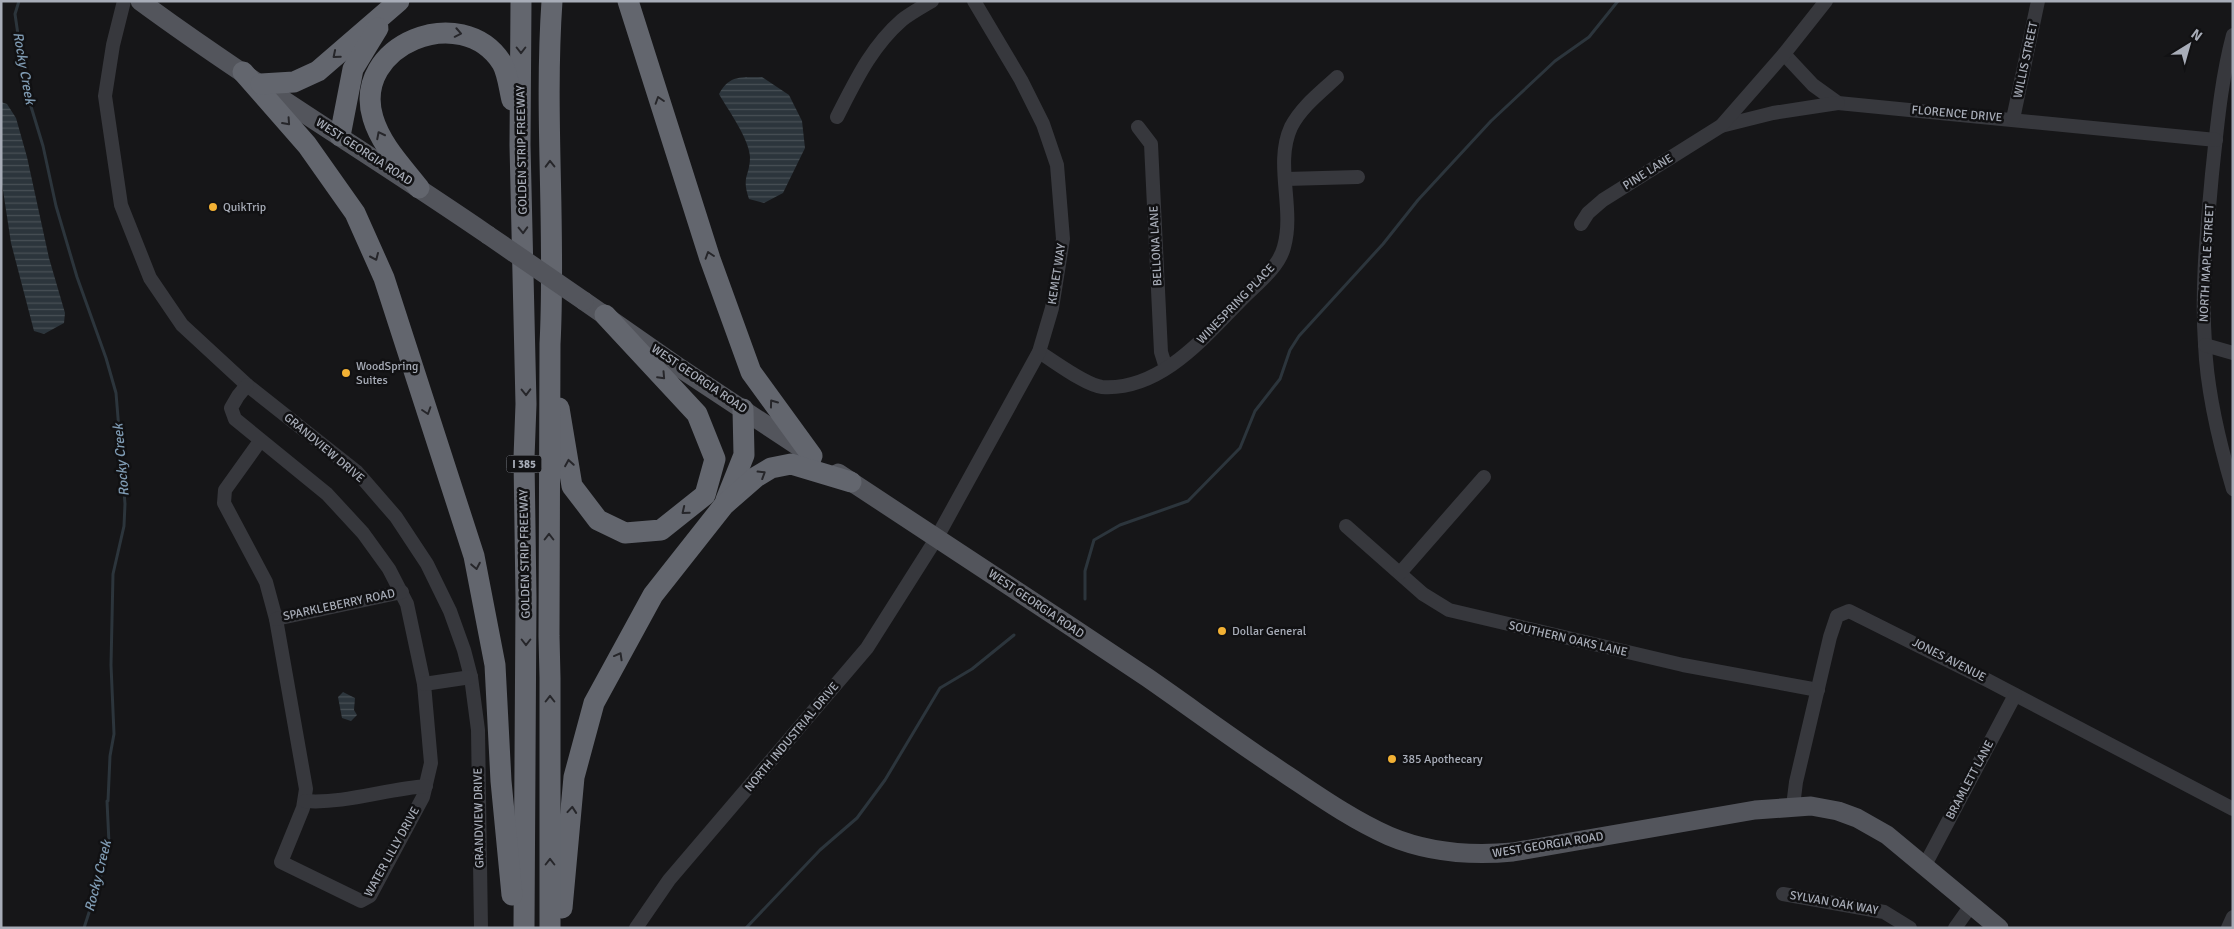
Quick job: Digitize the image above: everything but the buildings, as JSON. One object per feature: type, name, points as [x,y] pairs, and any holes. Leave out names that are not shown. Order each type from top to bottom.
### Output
[{"type":"highway","name":"GOLDEN STRIP FREEWAY","points":[[521,1],[520,145],[526,404],[524,458],[526,598],[524,928]]},
{"type":"highway","name":"GOLDEN STRIP FREEWAY","points":[[550,928],[550,344],[552,304],[550,160],[552,1]]},
{"type":"highway","points":[[628,1],[710,259],[750,372],[812,456]]},
{"type":"highway","points":[[261,84],[294,82],[318,70],[393,7]]},
{"type":"highway","points":[[340,136],[353,69],[393,7]]},
{"type":"highway","points":[[419,188],[379,135],[372,116],[371,98],[376,75],[386,58],[395,49],[423,33],[440,30],[471,36],[495,53],[503,65],[507,76],[520,145]]},
{"type":"highway","points":[[243,72],[307,145],[355,213],[384,278],[474,556],[495,665],[501,781],[515,928]]},
{"type":"highway","points":[[550,344],[572,486],[598,520],[625,533],[661,530],[705,495],[715,459],[697,414],[605,315]]},
{"type":"highway","points":[[724,505],[744,455],[743,409]]},
{"type":"highway","points":[[559,928],[574,778],[594,703],[653,595],[724,505],[756,477],[772,468],[791,464],[851,482]]},
{"type":"main road","name":"WEST GEORGIA ROAD","points":[[140,1],[243,72],[419,188],[680,368],[1148,679],[1320,797],[1370,827],[1407,843],[1447,852],[1489,854],[1755,810],[1812,806],[1838,811],[1858,818],[1887,835],[2000,928]]},
{"type":"street","name":"GRANDVIEW DRIVE","points":[[124,1],[113,45],[105,96],[121,205],[150,278],[182,325],[248,385],[357,472],[396,517],[427,564],[450,610],[464,650],[478,730],[481,928]]},
{"type":"street","points":[[837,117],[865,63],[883,39],[903,19],[932,1]]},
{"type":"street","name":"KEMET WAY","points":[[936,539],[1039,352],[1052,308],[1063,239],[1057,166],[1043,124],[1022,80],[974,1]]},
{"type":"street","points":[[1784,54],[1826,1]]},
{"type":"street","name":"WILLIS STREET","points":[[2012,119],[2038,1]]},
{"type":"street","name":"NORTH MAPLE STREET","points":[[2233,35],[2223,84],[2216,140],[2204,269],[2205,345],[2212,406],[2233,489]]},
{"type":"street","name":"FLORENCE DRIVE","points":[[1784,54],[1813,86],[1838,103],[2216,140]]},
{"type":"street","name":"PINE LANE","points":[[1581,224],[1588,213],[1603,200],[1721,126],[1784,54]]},
{"type":"street","name":"WINESPRING PLACE","points":[[1039,352],[1072,374],[1099,386],[1124,386],[1151,377],[1192,349],[1272,269],[1284,248],[1288,209],[1284,151],[1291,127],[1304,108],[1337,77]]},
{"type":"street","name":"PINE LANE","points":[[1721,126],[1773,113],[1838,103]]},
{"type":"street","name":"BELLONA LANE","points":[[1138,127],[1151,144],[1161,352],[1166,368]]},
{"type":"street","points":[[1286,179],[1358,177]]},
{"type":"street","points":[[2205,345],[2233,353]]},
{"type":"street","name":"WATER LILLY DRIVE","points":[[248,385],[238,396],[231,408],[235,419],[327,494],[363,532],[402,592],[407,604],[424,684],[431,763],[423,797],[370,896],[361,901],[281,862],[305,801],[306,789],[276,619],[266,582],[224,504],[224,490],[260,441]]},
{"type":"street","points":[[1400,573],[1484,477]]},
{"type":"street","name":"SOUTHERN OAKS LANE","points":[[1346,526],[1434,602],[1465,615],[1683,665],[1818,690]]},
{"type":"street","name":"NORTH INDUSTRIAL DRIVE","points":[[636,928],[669,880],[867,648],[936,539]]},
{"type":"street","name":"SPARKLEBERRY ROAD","points":[[276,619],[402,592]]},
{"type":"street","name":"JONES AVENUE","points":[[1793,806],[1796,782],[1835,619],[1841,613],[1849,610],[2233,809]]},
{"type":"street","points":[[424,684],[470,677]]},
{"type":"street","name":"BRAMLETT LANE","points":[[1925,865],[2016,695]]},
{"type":"street","points":[[305,801],[324,802],[426,786]]},
{"type":"street","name":"SYLVAN OAK WAY","points":[[1783,894],[1884,912],[1910,928]]},
{"type":"street","points":[[1955,928],[1972,904]]},
{"type":"street","points":[[2228,928],[2233,916]]},
{"type":"shaded area","points":[[762,77],[789,95],[802,121],[805,148],[783,193],[764,203],[749,199],[746,176],[750,163],[749,149],[742,133],[719,94],[727,83],[737,78]]},
{"type":"shaded area","points":[[1,102],[7,104],[16,118],[27,157],[49,258],[65,313],[64,323],[44,334],[34,331],[11,243],[1,177]]},
{"type":"shaded area","points":[[343,692],[355,698],[354,710],[357,715],[351,721],[342,718],[338,697]]},
{"type":"waterway","name":"Rocky Creek","points":[[19,1],[15,14],[26,90],[43,146],[56,206],[77,277],[106,358],[116,393],[125,504],[124,526],[113,574],[111,665],[114,734],[110,756],[107,801],[109,843],[107,857],[84,928]]},
{"type":"waterway","points":[[1085,599],[1085,571],[1094,540],[1120,525],[1188,501],[1240,448],[1255,411],[1280,379],[1290,350],[1299,336],[1383,244],[1418,200],[1491,121],[1555,61],[1589,37],[1618,1]]},
{"type":"waterway","points":[[746,928],[820,850],[857,818],[885,780],[940,688],[972,669],[1014,635]]},
{"type":"place","name":"QuikTrip","points":[[213,207]]},
{"type":"place","name":"WoodSpring Suites","points":[[346,373]]},
{"type":"place","name":"Dollar General","points":[[1222,631]]},
{"type":"place","name":"385 Apothecary","points":[[1392,759]]}]
